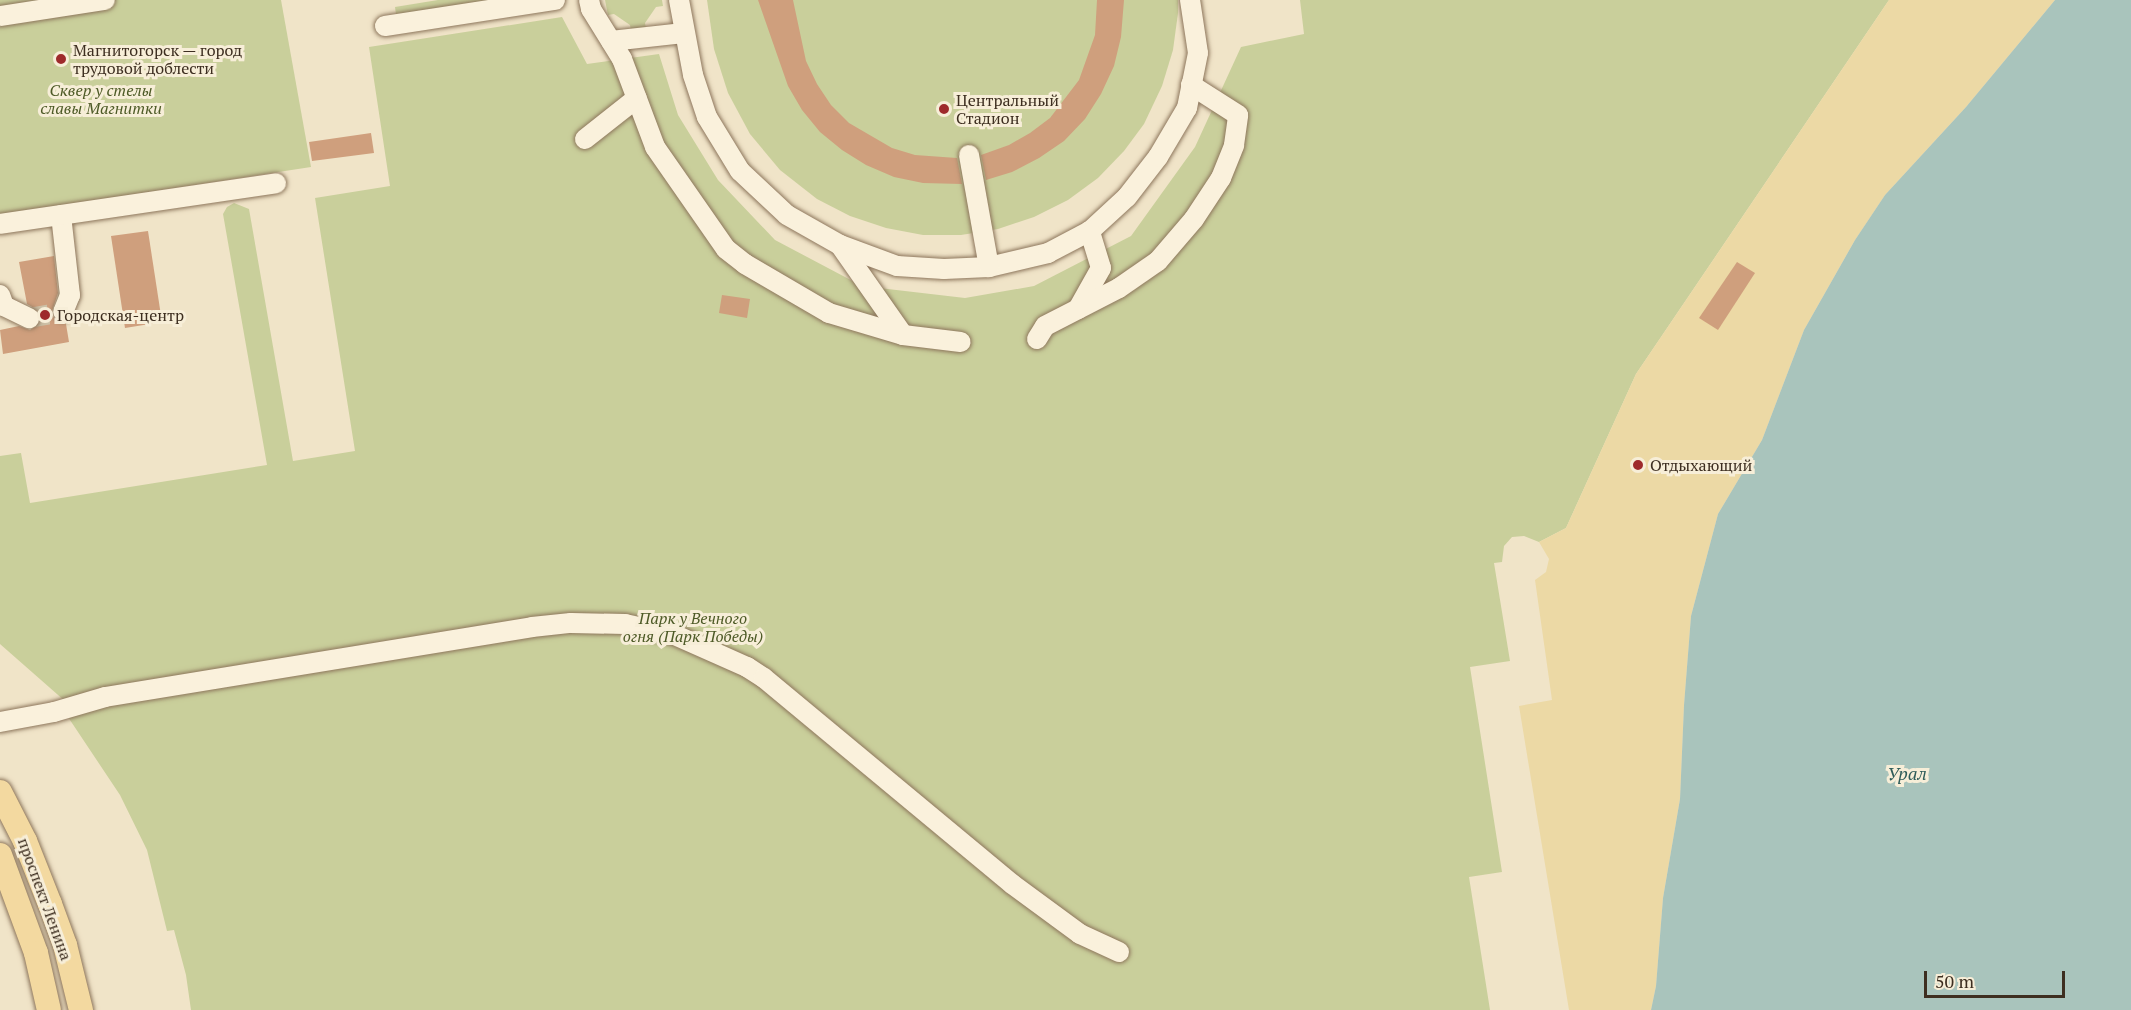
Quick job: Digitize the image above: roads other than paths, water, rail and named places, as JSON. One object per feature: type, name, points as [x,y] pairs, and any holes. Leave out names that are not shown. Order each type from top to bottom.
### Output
[{"type":"main road","name":"проспект Ленина","points":[[0,792],[25,841],[50,904],[65,945],[81,1010]]},
{"type":"main road","name":"проспект Ленина","points":[[0,855],[36,953],[49,1010]]},
{"type":"lane","points":[[0,16],[78,2],[105,0]]},
{"type":"lane","points":[[385,26],[555,0]]},
{"type":"lane","points":[[589,0],[591,9],[622,58],[655,147],[726,249],[746,264],[829,313],[903,335],[961,342]]},
{"type":"lane","points":[[679,0],[693,75],[708,117],[740,171],[787,215],[840,245],[897,266],[944,269],[988,267],[1048,253],[1090,231],[1127,197],[1158,157],[1187,108],[1198,52],[1190,0]]},
{"type":"lane","points":[[611,41],[684,33]]},
{"type":"lane","points":[[1037,339],[1045,326],[1119,288],[1158,261],[1194,219],[1221,178],[1234,145],[1238,115],[1191,85]]},
{"type":"lane","points":[[585,139],[637,98]]},
{"type":"lane","points":[[969,155],[988,267]]},
{"type":"lane","points":[[0,224],[276,183]]},
{"type":"lane","points":[[61,214],[70,295],[63,312]]},
{"type":"lane","points":[[1077,309],[1101,268],[1090,231]]},
{"type":"lane","points":[[840,245],[903,335]]},
{"type":"lane","points":[[0,295],[4,306],[29,318]]},
{"type":"lane","points":[[0,723],[54,712],[105,697],[520,629],[571,623],[624,624],[675,635],[747,667],[764,678],[1012,884],[1080,934],[1119,952]]},
{"type":"water","name":"Урал","points":[[2055,0],[2131,0],[2131,1010],[1651,1010],[1656,986],[1663,898],[1680,799],[1691,616],[1718,514],[1762,440],[1804,330],[1855,240],[1885,195],[1966,107]]},
{"type":"tunnel","points":[[29,318],[63,312]]},
{"type":"place","name":"Магнитогорск — город трудовой доблести","points":[[61,59]]},
{"type":"place","name":"Центральный Стадион","points":[[944,109]]},
{"type":"place","name":"Городская-центр","points":[[45,315]]},
{"type":"place","name":"Отдыхающий","points":[[1638,465]]},
{"type":"park label","name":"Сквер у стелы славы Магнитки","points":[[101,99]]},
{"type":"park label","name":"Парк у Вечного огня (Парк Победы)","points":[[693,627]]}]
